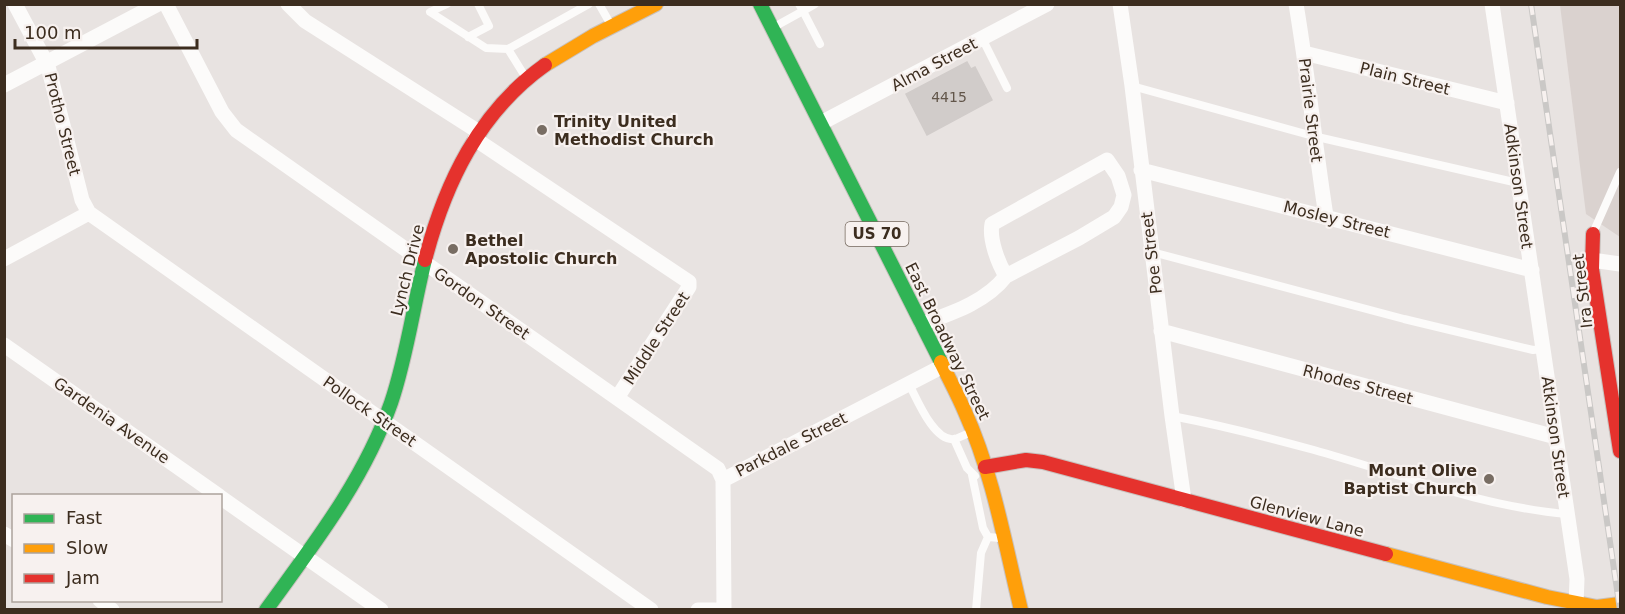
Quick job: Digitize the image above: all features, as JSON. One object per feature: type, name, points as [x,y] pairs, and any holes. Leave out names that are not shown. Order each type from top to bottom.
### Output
[{"type":"main road","name":"Lynch Drive","points":[[266,609],[305,556],[354,479],[384,422],[398,383],[431,234],[448,190],[485,121],[527,79],[583,42],[656,4]]},
{"type":"main road","name":"East Broadway Street","points":[[760,4],[974,431],[1021,609]]},
{"type":"main road","name":"Ira Street","points":[[1593,234],[1592,260],[1611,359],[1620,451]]},
{"type":"main road","name":"Glenview Lane","points":[[986,471],[1026,460],[1043,462],[1582,606],[1620,604]]},
{"type":"street","name":"Protho Street","points":[[15,4],[46,63],[82,200],[89,213]]},
{"type":"street","points":[[4,85],[158,4]]},
{"type":"street","name":"Gordon Street","points":[[166,4],[222,112],[236,130],[718,469],[723,480]]},
{"type":"street","name":"Middle Street","points":[[288,4],[305,21],[477,135],[689,282],[689,286],[617,398]]},
{"type":"street","name":"Alma Street","points":[[821,123],[1047,4]]},
{"type":"street","name":"Poe Street","points":[[1120,4],[1184,500]]},
{"type":"street","name":"Prairie Street","points":[[1296,4],[1326,216]]},
{"type":"street","points":[[1492,4],[1506,102]]},
{"type":"street","name":"Plain Street","points":[[1304,53],[1506,102]]},
{"type":"street","name":"Adkinson Street","points":[[1506,102],[1532,270]]},
{"type":"street","points":[[922,324],[945,316],[990,294],[1006,276],[1114,217],[1121,207],[1124,195],[1122,184],[1107,159],[992,224],[996,250],[1006,276]]},
{"type":"street","name":"Mosley Street","points":[[1141,170],[1532,270]]},
{"type":"street","points":[[4,259],[89,213]]},
{"type":"street","name":"Pollock Street","points":[[89,213],[651,609]]},
{"type":"street","points":[[1592,260],[1620,264]]},
{"type":"street","name":"Atkinson Street","points":[[1532,270],[1582,606]]},
{"type":"street","name":"Rhodes Street","points":[[1161,331],[1556,437]]},
{"type":"street","name":"Gardenia Avenue","points":[[4,345],[217,494]]},
{"type":"street","name":"Parkdale Street","points":[[724,609],[723,480],[943,366]]},
{"type":"street","name":"Gardenia Avenue","points":[[222,497],[381,609]]},
{"type":"street","points":[[698,609],[715,609]]},
{"type":"lane","points":[[447,4],[430,12],[486,48],[507,49],[589,4]]},
{"type":"lane","points":[[468,37],[489,26],[478,4]]},
{"type":"lane","points":[[599,4],[611,27]]},
{"type":"lane","points":[[772,28],[801,8],[815,4]]},
{"type":"lane","points":[[801,8],[820,44]]},
{"type":"lane","points":[[982,38],[1007,88]]},
{"type":"lane","points":[[507,49],[527,79]]},
{"type":"lane","points":[[1132,86],[1313,136],[1518,183]]},
{"type":"lane","points":[[1593,234],[1620,172]]},
{"type":"lane","points":[[1151,252],[1404,319],[1533,350],[1543,349]]},
{"type":"lane","points":[[909,384],[935,430],[943,438],[954,439],[974,431]]},
{"type":"lane","points":[[1172,416],[1314,450],[1507,504],[1567,514]]},
{"type":"lane","points":[[954,439],[972,475],[983,528],[988,537]]},
{"type":"lane","points":[[972,475],[986,471]]},
{"type":"lane","points":[[988,537],[1004,538]]},
{"type":"lane","points":[[976,609],[981,553],[988,537]]},
{"type":"shaded area","points":[[1560,5],[1620,5],[1620,237],[1586,214]]},
{"type":"building","points":[[967,62],[971,69],[975,67],[992,100],[927,135],[906,94]]},
{"type":"railway","points":[[1531,4],[1620,610]]},
{"type":"traffic: fast","points":[[760,4],[941,362]]},
{"type":"traffic: fast","points":[[266,610],[336,511],[367,459],[380,431],[401,367],[425,260]]},
{"type":"traffic: slow","points":[[545,65],[593,36],[656,4]]},
{"type":"traffic: slow","points":[[941,362],[975,436],[983,460],[998,510],[1021,610]]},
{"type":"traffic: slow","points":[[1386,554],[1547,597],[1597,607],[1620,604]]},
{"type":"traffic: jam","points":[[425,260],[443,204],[468,151],[501,104],[545,65]]},
{"type":"traffic: jam","points":[[1593,234],[1592,269],[1620,451]]},
{"type":"traffic: jam","points":[[985,467],[1026,460],[1043,462],[1386,554]]},
{"type":"place","name":"Trinity United Methodist Church","points":[[542,130]]},
{"type":"place","name":"Bethel Apostolic Church","points":[[453,249]]},
{"type":"place","name":"Mount Olive Baptist Church","points":[[1489,479]]}]
